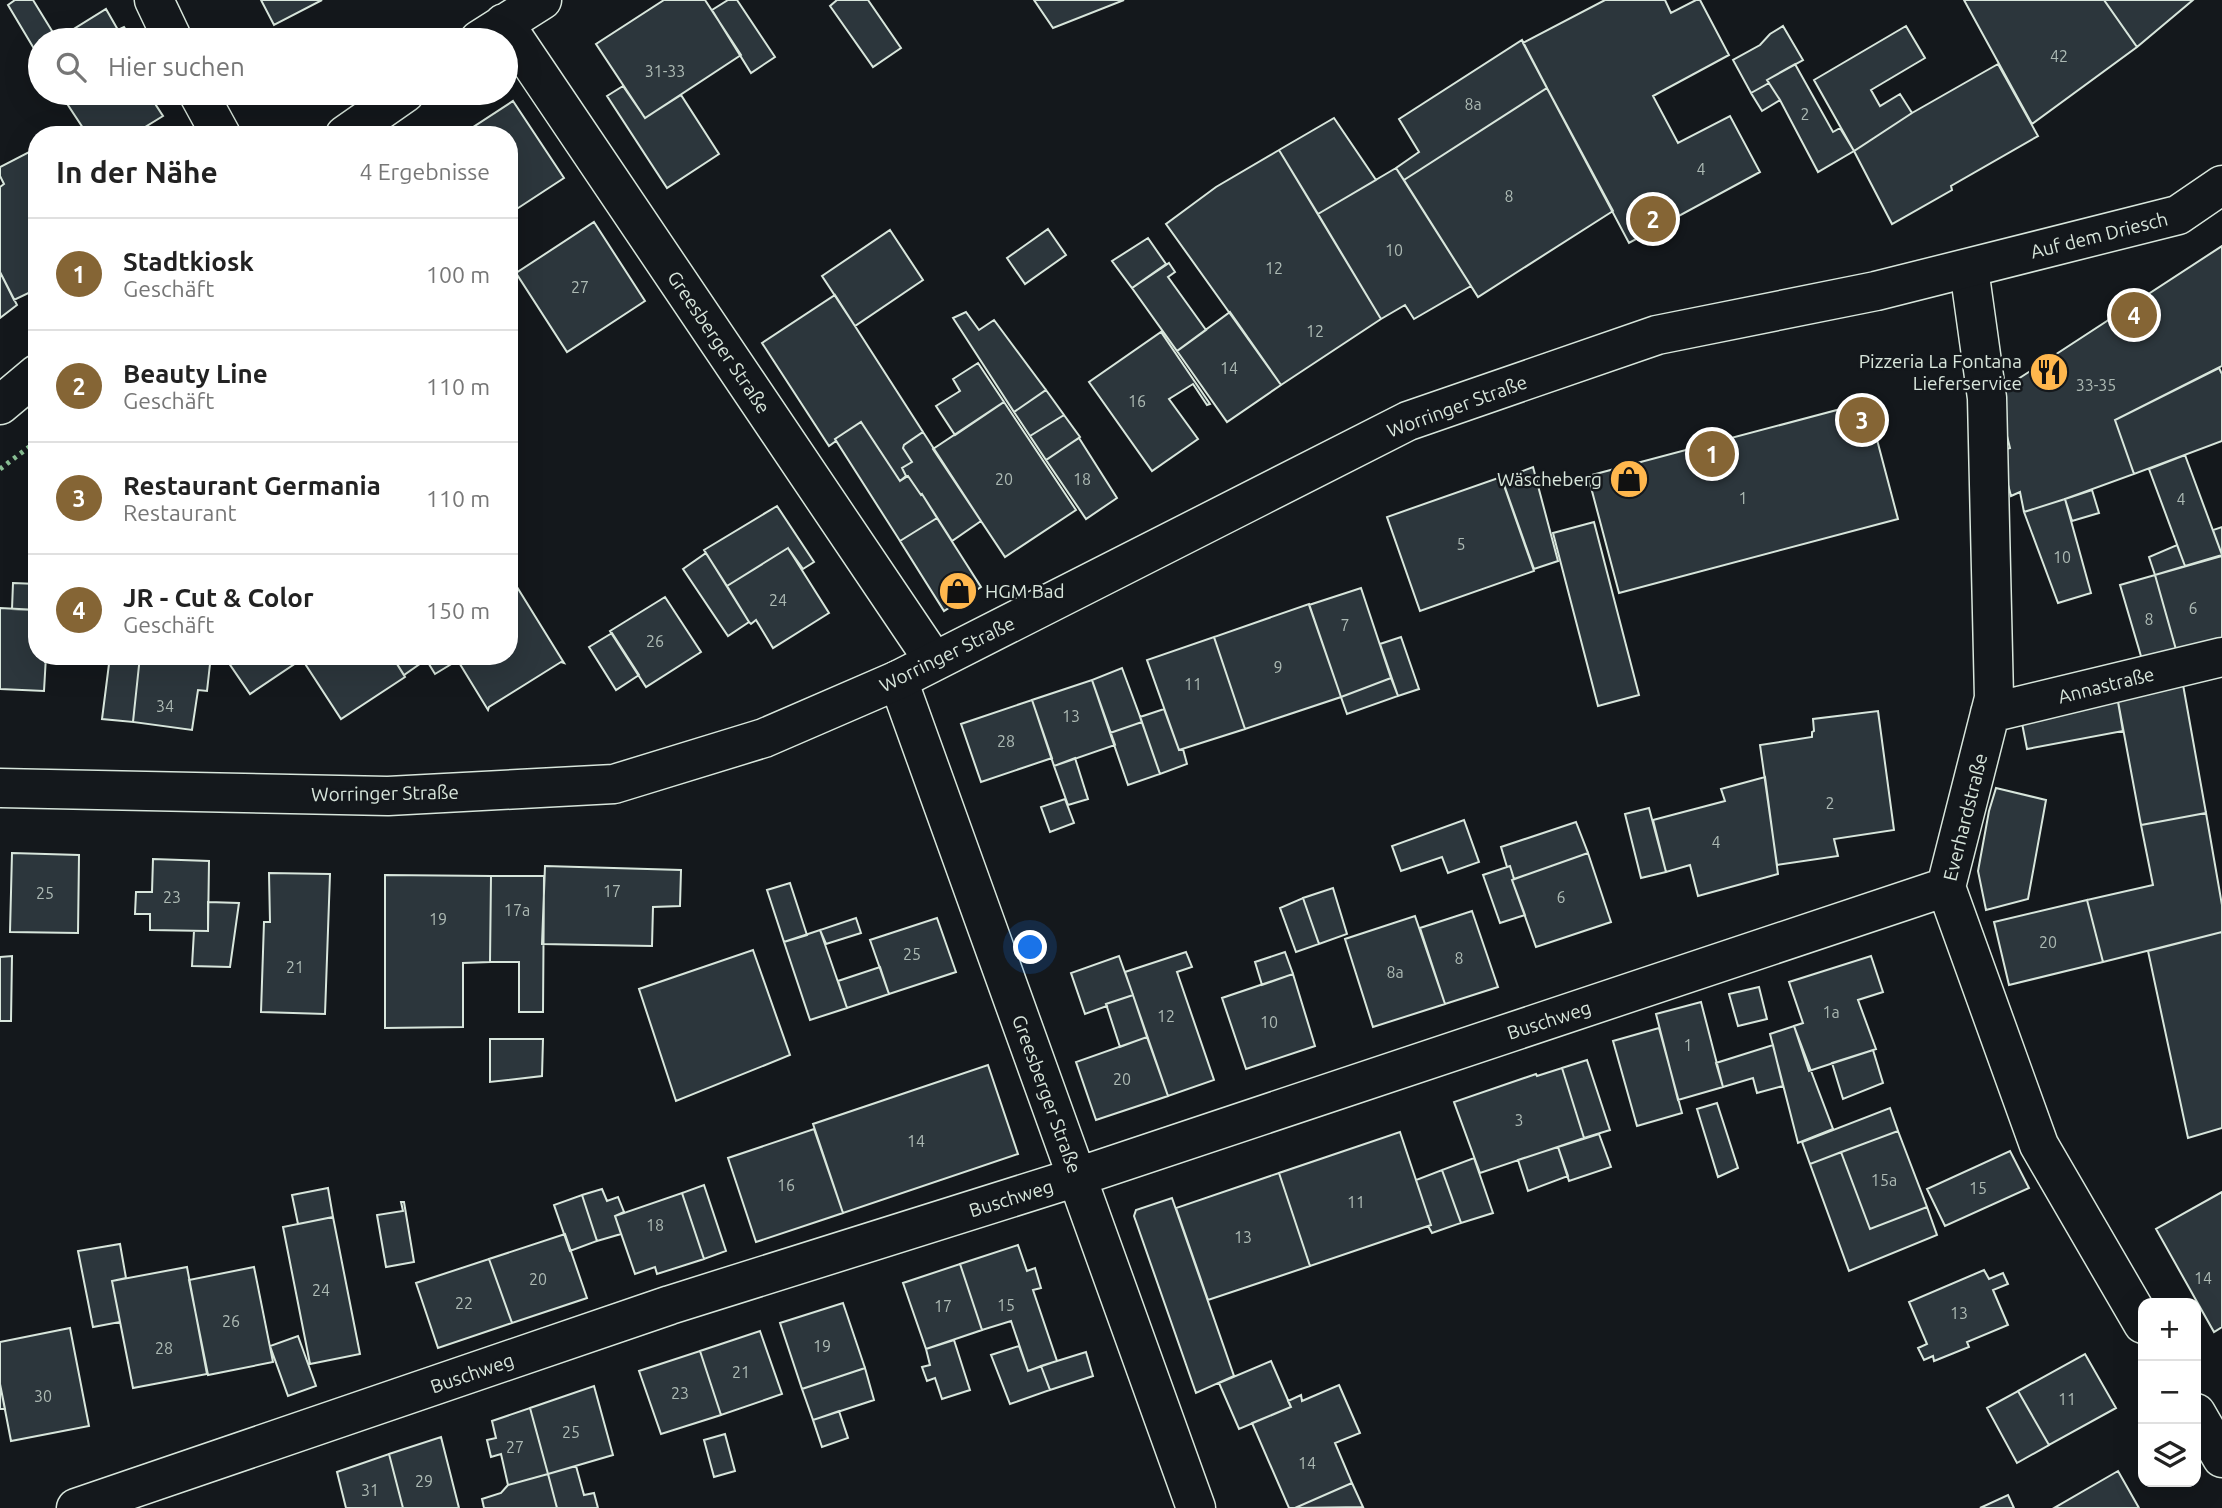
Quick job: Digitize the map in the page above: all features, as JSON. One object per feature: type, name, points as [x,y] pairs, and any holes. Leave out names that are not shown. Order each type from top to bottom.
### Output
[{"type":"street","points":[[154,0],[167,28]]},
{"type":"street","points":[[498,28],[542,0]]},
{"type":"street","name":"Greesberger Straße","points":[[518,69],[934,662]]},
{"type":"street","points":[[205,105],[216,126]]},
{"type":"street","points":[[358,126],[388,105]]},
{"type":"street","name":"Auf dem Driesch","points":[[1969,269],[2178,215],[2222,185]]},
{"type":"street","name":"Worringer Straße","points":[[0,788],[388,796],[614,784],[764,738],[898,680],[1408,421],[1657,335],[1876,291],[1969,269]]},
{"type":"street","name":"Everhardstraße","points":[[1969,269],[1987,398],[1994,698],[1946,887],[2039,1145],[2138,1315]]},
{"type":"street","points":[[0,405],[28,382]]},
{"type":"street","name":"Annastraße","points":[[1990,713],[2222,657]]},
{"type":"street","name":"Greesberger Straße","points":[[898,680],[1196,1508]]},
{"type":"street","name":"Buschweg","points":[[76,1508],[670,1305],[1077,1177],[1946,887]]},
{"type":"street","points":[[2201,1422],[2222,1458]]},
{"type":"building","points":[[15,0],[33,0],[50,28],[28,28],[28,39],[8,5]]},
{"type":"building","points":[[261,0],[322,0],[274,25]]},
{"type":"building","points":[[664,0],[705,0],[741,55],[645,118],[596,44]]},
{"type":"building","points":[[728,0],[737,0],[775,57],[751,73],[712,10]]},
{"type":"building","points":[[837,0],[868,0],[901,48],[873,67],[830,6]]},
{"type":"building","points":[[1034,0],[1124,0],[1053,28]]},
{"type":"building","points":[[1605,0],[1665,0],[1671,13],[1700,0],[1729,55],[1653,96],[1678,143],[1730,116],[1760,172],[1629,243],[1523,43]]},
{"type":"building","points":[[1964,0],[2104,0],[2137,47],[2032,124]]},
{"type":"building","points":[[2104,0],[2193,0],[2137,47]]},
{"type":"building","points":[[106,9],[117,28],[75,28]]},
{"type":"building","points":[[1783,26],[1803,60],[1767,80],[1769,83],[1751,93],[1733,60],[1760,45],[1770,34]]},
{"type":"building","points":[[1906,26],[1925,58],[1871,90],[1880,106],[1900,94],[1912,113],[1854,151],[1814,80]]},
{"type":"building","points":[[1522,40],[1547,88],[1404,180],[1396,168],[1419,152],[1399,119]]},
{"type":"building","points":[[1795,64],[1833,132],[1840,128],[1854,151],[1818,172],[1767,80]]},
{"type":"building","points":[[1998,64],[2038,136],[1892,224],[1854,151],[1912,113]]},
{"type":"building","points":[[1769,83],[1780,100],[1762,111],[1751,93]]},
{"type":"building","points":[[623,86],[645,118],[681,95],[719,154],[667,188],[607,96]]},
{"type":"building","points":[[1547,88],[1613,211],[1478,297],[1404,180]]},
{"type":"building","points":[[68,105],[156,105],[163,116],[147,126],[82,126]]},
{"type":"building","points":[[507,105],[516,105],[564,178],[518,208],[518,126],[475,126]]},
{"type":"building","points":[[1334,118],[1376,180],[1318,214],[1279,150]]},
{"type":"building","points":[[1279,150],[1381,319],[1281,385],[1166,224],[1216,187]]},
{"type":"building","points":[[28,153],[28,293],[14,300],[0,272],[0,187],[4,184],[0,167]]},
{"type":"building","points":[[1396,168],[1471,286],[1414,319],[1405,305],[1381,319],[1318,214]]},
{"type":"building","points":[[594,222],[645,301],[567,352],[518,276],[518,272]]},
{"type":"building","points":[[1048,229],[1066,255],[1025,284],[1007,258]]},
{"type":"building","points":[[890,230],[923,280],[855,326],[822,276]]},
{"type":"building","points":[[1148,238],[1166,264],[1132,288],[1112,261]]},
{"type":"building","points":[[2222,246],[2222,366],[2115,420],[2134,474],[2024,512],[2020,492],[2011,496],[1999,451],[2010,448],[2007,436],[1995,424],[1995,394]]},
{"type":"building","points":[[1169,263],[1175,272],[1168,277],[1206,330],[1177,351],[1132,288]]},
{"type":"building","points":[[0,272],[17,305],[0,318]]},
{"type":"building","points":[[835,295],[923,432],[904,445],[903,448],[912,462],[902,468],[906,476],[900,481],[861,422],[829,446],[762,343]]},
{"type":"building","points":[[966,312],[979,330],[994,320],[1046,390],[1014,412],[953,318]]},
{"type":"building","points":[[1230,312],[1281,385],[1227,422],[1177,351]]},
{"type":"building","points":[[1161,332],[1210,404],[1207,405],[1193,384],[1169,399],[1198,439],[1152,471],[1089,382]]},
{"type":"building","points":[[978,363],[1004,402],[955,435],[936,406],[960,391],[953,379]]},
{"type":"building","points":[[2219,368],[2222,374],[2222,441],[2134,474],[2115,420]]},
{"type":"building","points":[[1046,390],[1064,415],[1030,436],[1014,412]]},
{"type":"building","points":[[1004,402],[1076,510],[1005,557],[933,449]]},
{"type":"building","points":[[1867,402],[1898,519],[1619,593],[1588,476]]},
{"type":"building","points":[[1064,415],[1080,437],[1046,460],[1030,436]]},
{"type":"building","points":[[861,422],[900,481],[908,476],[937,518],[900,541],[835,439]]},
{"type":"building","points":[[923,432],[981,521],[952,541],[902,468],[912,462],[903,448],[904,445]]},
{"type":"building","points":[[1079,438],[1117,498],[1086,519],[1046,460]]},
{"type":"building","points":[[2185,455],[2222,555],[2185,566],[2149,469]]},
{"type":"building","points":[[1533,467],[1558,561],[1534,569],[1502,479]]},
{"type":"building","points":[[1501,477],[1534,571],[1420,611],[1387,517]]},
{"type":"building","points":[[2092,490],[2099,513],[2072,521],[2065,499]]},
{"type":"building","points":[[2065,499],[2091,593],[2058,603],[2024,512]]},
{"type":"building","points":[[777,506],[814,562],[803,569],[788,548],[727,586],[704,550]]},
{"type":"building","points":[[937,518],[981,587],[944,611],[900,541]]},
{"type":"building","points":[[1594,522],[1639,695],[1598,706],[1553,533]]},
{"type":"building","points":[[2222,527],[2222,555],[2213,530]]},
{"type":"building","points":[[2177,545],[2185,566],[2155,575],[2149,557]]},
{"type":"building","points":[[788,548],[829,613],[773,648],[756,620],[751,624],[749,622],[727,586]]},
{"type":"building","points":[[706,553],[749,622],[728,636],[683,569]]},
{"type":"building","points":[[2222,556],[2222,640],[2177,653],[2155,575]]},
{"type":"building","points":[[2155,575],[2177,653],[2143,663],[2120,585]]},
{"type":"building","points":[[13,583],[28,584],[28,610],[12,609]]},
{"type":"building","points":[[1361,588],[1391,678],[1341,697],[1309,605]]},
{"type":"building","points":[[518,589],[564,663],[561,662],[488,710],[460,665],[518,665]]},
{"type":"building","points":[[665,597],[701,652],[646,687],[610,631]]},
{"type":"building","points":[[1309,604],[1341,697],[1245,729],[1214,637]]},
{"type":"building","points":[[0,608],[28,610],[28,665],[45,665],[44,691],[0,689]]},
{"type":"building","points":[[612,633],[639,675],[616,690],[589,647]]},
{"type":"building","points":[[1214,637],[1245,729],[1179,750],[1147,660]]},
{"type":"building","points":[[1401,637],[1419,689],[1398,696],[1380,644]]},
{"type":"building","points":[[109,665],[139,665],[133,722],[102,719]]},
{"type":"building","points":[[139,665],[210,665],[207,691],[198,690],[192,730],[133,722]]},
{"type":"building","points":[[230,665],[293,665],[250,694]]},
{"type":"building","points":[[306,665],[398,665],[405,677],[341,719]]},
{"type":"building","points":[[398,665],[418,665],[404,675]]},
{"type":"building","points":[[430,665],[450,665],[435,674]]},
{"type":"building","points":[[1122,668],[1142,722],[1110,733],[1092,680]]},
{"type":"building","points":[[1391,678],[1398,696],[1347,714],[1341,697]]},
{"type":"building","points":[[2182,679],[2206,813],[2141,825],[2117,696]]},
{"type":"building","points":[[1092,680],[1115,745],[1054,766],[1032,700]]},
{"type":"building","points":[[2117,696],[2123,731],[2027,749],[2021,718]]},
{"type":"building","points":[[1032,700],[1052,758],[981,782],[961,724]]},
{"type":"building","points":[[1164,709],[1187,764],[1160,774],[1140,717]]},
{"type":"building","points":[[1878,711],[1894,830],[1834,839],[1838,856],[1777,865],[1760,745],[1812,737],[1813,719]]},
{"type":"building","points":[[1142,722],[1160,774],[1128,785],[1110,733]]},
{"type":"building","points":[[1075,758],[1088,799],[1068,805],[1054,766]]},
{"type":"building","points":[[1765,777],[1778,874],[1698,896],[1690,865],[1666,872],[1653,820],[1725,801],[1721,789]]},
{"type":"building","points":[[1996,788],[2046,800],[2028,899],[1986,910],[1978,871]]},
{"type":"building","points":[[1065,799],[1074,823],[1050,832],[1041,807]]},
{"type":"building","points":[[1649,808],[1666,872],[1641,878],[1625,814]]},
{"type":"building","points":[[2206,813],[2222,905],[2222,932],[2103,962],[2087,900],[2153,885],[2141,825]]},
{"type":"building","points":[[1464,820],[1479,862],[1448,873],[1442,857],[1401,871],[1392,846]]},
{"type":"building","points":[[1576,822],[1588,853],[1514,879],[1501,847]]},
{"type":"building","points":[[12,853],[79,855],[78,933],[10,932]]},
{"type":"building","points":[[1588,853],[1611,922],[1536,947],[1512,880]]},
{"type":"building","points":[[153,859],[209,861],[208,931],[150,930],[150,914],[135,914],[136,892],[152,892]]},
{"type":"building","points":[[545,866],[681,870],[680,906],[653,907],[652,946],[542,944]]},
{"type":"building","points":[[1510,866],[1514,879],[1512,880],[1525,915],[1500,923],[1483,875]]},
{"type":"building","points":[[269,873],[330,874],[325,1014],[261,1012],[264,922],[270,922]]},
{"type":"building","points":[[385,875],[491,876],[490,962],[463,963],[463,1027],[385,1028]]},
{"type":"building","points":[[491,876],[544,876],[543,1012],[519,1012],[519,962],[490,962]]},
{"type":"building","points":[[790,883],[807,935],[784,942],[767,890]]},
{"type":"building","points":[[1333,888],[1347,934],[1319,944],[1303,898]]},
{"type":"building","points":[[1303,898],[1319,944],[1296,952],[1280,908]]},
{"type":"building","points":[[2087,900],[2103,962],[2009,985],[1994,922]]},
{"type":"building","points":[[208,902],[239,903],[230,967],[192,966],[194,931],[208,931]]},
{"type":"building","points":[[1472,911],[1498,987],[1445,1004],[1420,928]]},
{"type":"building","points":[[1415,916],[1445,1004],[1373,1027],[1345,939]]},
{"type":"building","points":[[856,918],[861,933],[826,944],[820,930]]},
{"type":"building","points":[[937,918],[956,972],[889,994],[870,940]]},
{"type":"building","points":[[820,930],[847,1008],[810,1020],[784,942]]},
{"type":"building","points":[[2222,932],[2222,1128],[2188,1138],[2148,951]]},
{"type":"building","points":[[753,950],[790,1055],[676,1101],[639,989]]},
{"type":"building","points":[[1186,952],[1192,967],[1177,972],[1214,1080],[1168,1096],[1125,972]]},
{"type":"building","points":[[1285,952],[1293,974],[1262,985],[1255,962]]},
{"type":"building","points":[[12,956],[11,1021],[0,1021],[0,957]]},
{"type":"building","points":[[1119,956],[1133,995],[1085,1014],[1071,973]]},
{"type":"building","points":[[1871,956],[1883,992],[1858,1000],[1876,1049],[1809,1071],[1794,1026],[1803,1023],[1789,982]]},
{"type":"building","points":[[880,967],[889,994],[847,1008],[838,981]]},
{"type":"building","points":[[1293,974],[1315,1046],[1246,1069],[1222,998]]},
{"type":"building","points":[[1759,987],[1767,1019],[1738,1026],[1729,994]]},
{"type":"building","points":[[1133,995],[1147,1037],[1120,1047],[1106,1004]]},
{"type":"building","points":[[1701,1002],[1723,1087],[1678,1100],[1656,1014]]},
{"type":"building","points":[[1794,1026],[1833,1129],[1798,1143],[1770,1034]]},
{"type":"building","points":[[1659,1028],[1682,1113],[1637,1126],[1613,1041]]},
{"type":"building","points":[[1147,1037],[1168,1096],[1096,1120],[1076,1062]]},
{"type":"building","points":[[490,1039],[543,1039],[542,1076],[490,1082]]},
{"type":"building","points":[[1773,1045],[1783,1086],[1757,1093],[1753,1078],[1723,1087],[1716,1063]]},
{"type":"building","points":[[1873,1050],[1883,1083],[1843,1099],[1832,1063]]},
{"type":"building","points":[[1587,1060],[1610,1130],[1584,1138],[1562,1068]]},
{"type":"building","points":[[988,1065],[1018,1154],[843,1213],[813,1124]]},
{"type":"building","points":[[1562,1068],[1584,1138],[1480,1173],[1454,1102]]},
{"type":"building","points":[[1717,1103],[1738,1168],[1718,1177],[1697,1109]]},
{"type":"building","points":[[1890,1108],[1898,1131],[1810,1164],[1802,1142]]},
{"type":"building","points":[[814,1129],[843,1213],[756,1242],[728,1158]]},
{"type":"building","points":[[1898,1131],[1927,1207],[1870,1229],[1841,1152]]},
{"type":"building","points":[[1400,1132],[1431,1225],[1310,1266],[1279,1173]]},
{"type":"building","points":[[1599,1134],[1611,1167],[1569,1181],[1558,1147]]},
{"type":"building","points":[[1558,1147],[1568,1176],[1528,1191],[1518,1160]]},
{"type":"building","points":[[2010,1151],[2029,1188],[1945,1226],[1927,1189]]},
{"type":"building","points":[[1841,1152],[1870,1229],[1927,1207],[1937,1235],[1849,1271],[1810,1164]]},
{"type":"building","points":[[1474,1158],[1493,1213],[1461,1223],[1442,1170]]},
{"type":"building","points":[[1442,1170],[1461,1223],[1432,1233],[1416,1180]]},
{"type":"building","points":[[1279,1173],[1310,1266],[1208,1300],[1176,1208]]},
{"type":"building","points":[[704,1185],[726,1251],[704,1259],[682,1193]]},
{"type":"building","points":[[328,1188],[333,1217],[298,1224],[292,1195]]},
{"type":"building","points":[[602,1189],[607,1201],[618,1197],[624,1212],[615,1216],[621,1234],[597,1241],[582,1195]]},
{"type":"building","points":[[2222,1192],[2222,1327],[2214,1332],[2201,1309],[2201,1298],[2195,1298],[2156,1229]]},
{"type":"building","points":[[682,1193],[704,1259],[657,1274],[655,1267],[635,1274],[615,1216]]},
{"type":"building","points":[[582,1195],[597,1241],[570,1251],[554,1205]]},
{"type":"building","points":[[1172,1198],[1234,1376],[1196,1393],[1134,1216],[1136,1210]]},
{"type":"building","points":[[401,1202],[404,1202],[414,1262],[386,1267],[377,1215],[403,1211]]},
{"type":"building","points":[[333,1217],[360,1354],[310,1364],[283,1227]]},
{"type":"building","points":[[565,1234],[587,1298],[512,1323],[489,1259]]},
{"type":"building","points":[[120,1244],[126,1278],[112,1281],[120,1322],[93,1327],[78,1251]]},
{"type":"building","points":[[1018,1245],[1027,1271],[1035,1268],[1041,1288],[1033,1290],[1057,1361],[1028,1371],[1011,1321],[982,1330],[960,1264]]},
{"type":"building","points":[[489,1259],[512,1323],[438,1348],[416,1283]]},
{"type":"building","points":[[960,1264],[982,1330],[926,1349],[903,1283]]},
{"type":"building","points":[[187,1267],[207,1374],[133,1388],[112,1281]]},
{"type":"building","points":[[254,1267],[273,1362],[208,1375],[189,1280]]},
{"type":"building","points":[[1984,1270],[1989,1279],[2003,1273],[2008,1284],[1993,1290],[2008,1325],[1967,1342],[1969,1347],[1934,1361],[1933,1356],[1924,1360],[1918,1348],[1927,1344],[1909,1302]]},
{"type":"building","points":[[843,1303],[865,1368],[802,1389],[780,1323]]},
{"type":"building","points":[[70,1328],[89,1426],[11,1441],[0,1384],[0,1342]]},
{"type":"building","points":[[760,1331],[782,1394],[721,1415],[700,1351]]},
{"type":"building","points":[[298,1336],[316,1386],[288,1396],[270,1346]]},
{"type":"building","points":[[954,1340],[970,1390],[942,1399],[935,1378],[927,1381],[922,1367],[930,1365],[926,1349]]},
{"type":"building","points":[[1019,1346],[1028,1371],[1041,1366],[1050,1390],[1010,1404],[991,1355]]},
{"type":"building","points":[[700,1351],[721,1415],[661,1434],[639,1371]]},
{"type":"building","points":[[1086,1352],[1093,1376],[1050,1390],[1041,1366]]},
{"type":"building","points":[[2085,1354],[2116,1408],[2049,1445],[2018,1391]]},
{"type":"building","points":[[1271,1361],[1291,1407],[1239,1429],[1219,1383]]},
{"type":"building","points":[[865,1368],[874,1400],[813,1420],[802,1389]]},
{"type":"building","points":[[0,1384],[5,1409],[0,1409]]},
{"type":"building","points":[[1339,1385],[1360,1433],[1335,1443],[1352,1483],[1295,1508],[1289,1508],[1252,1423],[1291,1407],[1288,1401],[1301,1395],[1302,1401]]},
{"type":"building","points":[[594,1386],[613,1455],[548,1474],[530,1408]]},
{"type":"building","points":[[2018,1391],[2049,1445],[2017,1463],[1987,1408]]},
{"type":"building","points":[[530,1408],[548,1474],[508,1485],[501,1454],[491,1457],[487,1440],[496,1438],[492,1421]]},
{"type":"building","points":[[839,1411],[848,1438],[822,1447],[813,1420]]},
{"type":"building","points":[[725,1434],[735,1471],[714,1477],[704,1440]]},
{"type":"building","points":[[441,1437],[459,1508],[403,1508],[389,1454]]},
{"type":"building","points":[[389,1454],[403,1508],[346,1508],[337,1472]]},
{"type":"building","points":[[576,1466],[584,1495],[594,1493],[598,1508],[557,1508],[548,1474]]},
{"type":"building","points":[[2118,1471],[2139,1508],[2054,1508]]},
{"type":"building","points":[[548,1474],[557,1508],[484,1508],[482,1499],[501,1493],[508,1485]]},
{"type":"building","points":[[1352,1483],[1363,1507],[1295,1508]]},
{"type":"building","points":[[2008,1495],[2014,1508],[1980,1508]]},
{"type":"hedge","points":[[0,469],[28,448]]},
{"type":"place","name":"Beauty Line","points":[[1653,219]]},
{"type":"place","name":"JR - Cut & Color","points":[[2134,315]]},
{"type":"place","name":"Pizzeria La Fontana Lieferservice","points":[[2049,372]]},
{"type":"place","name":"Restaurant Germania","points":[[1862,420]]},
{"type":"place","name":"Stadtkiosk","points":[[1712,454]]},
{"type":"place","name":"Wäscheberg","points":[[1629,479]]},
{"type":"place","name":"HGM Bad","points":[[958,591]]}]
